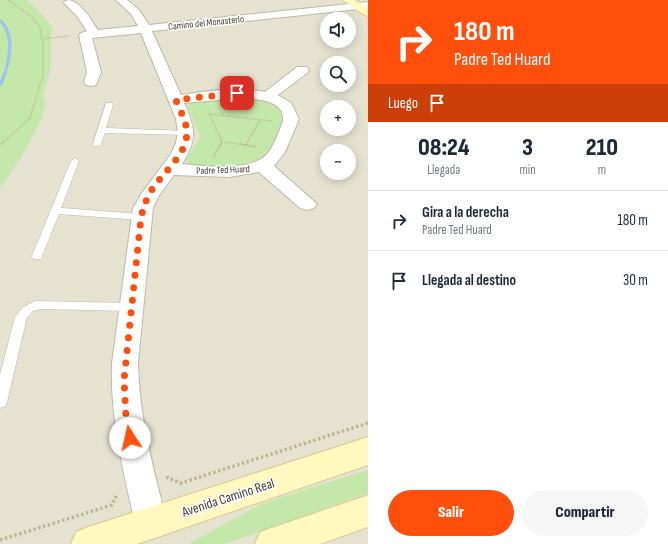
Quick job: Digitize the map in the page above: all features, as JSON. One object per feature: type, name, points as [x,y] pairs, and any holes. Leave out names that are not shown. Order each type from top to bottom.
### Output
[{"type":"main road","points":[[348,0],[363,6],[368,13]]},
{"type":"main road","name":"Avenida Camino Real","points":[[96,542],[368,451]]},
{"type":"main road","points":[[272,544],[368,511]]},
{"type":"street","points":[[121,0],[139,17],[145,28],[176,100],[186,126],[187,133],[184,147],[169,169],[151,191],[141,218],[125,363],[125,404],[130,438],[151,523]]},
{"type":"street","points":[[69,3],[81,14],[90,34],[94,72],[91,82]]},
{"type":"street","name":"Camino del Monasterio","points":[[90,34],[363,6]]},
{"type":"street","points":[[266,97],[302,70]]},
{"type":"street","points":[[176,100],[237,93],[266,97],[286,107],[291,116],[290,124]]},
{"type":"street","name":"Padre Ted Huard","points":[[169,169],[236,170],[262,165],[271,160],[278,150],[290,124]]},
{"type":"street","points":[[262,165],[306,204]]},
{"type":"lane","points":[[97,144],[109,105]]},
{"type":"lane","points":[[101,130],[187,133]]},
{"type":"lane","points":[[37,256],[75,161]]},
{"type":"lane","points":[[55,211],[141,218]]},
{"type":"lane","points":[[0,402],[21,317],[29,308],[41,305],[131,307]]},
{"type":"path","points":[[0,145],[30,118],[31,104],[43,78],[44,39],[40,27],[31,15],[8,0]]},
{"type":"path","points":[[44,39],[90,34]]},
{"type":"path","points":[[278,150],[222,142],[209,114],[290,124]]},
{"type":"path","points":[[246,146],[260,120]]},
{"type":"path","points":[[166,471],[168,478],[182,483],[368,423]]},
{"type":"path","points":[[0,540],[112,504],[118,492]]},
{"type":"shaded area","points":[[0,0],[368,0],[368,544],[0,544]]},
{"type":"green space","points":[[0,0],[26,0],[36,8],[53,28],[51,39],[51,63],[43,95],[45,104],[43,113],[27,148],[0,188]]},
{"type":"green space","points":[[236,96],[270,102],[276,105],[285,116],[275,142],[268,155],[255,162],[234,166],[202,167],[195,166],[187,162],[185,160],[194,148],[200,136],[188,108],[188,103],[193,101]]},
{"type":"green space","points":[[368,470],[368,493],[225,544],[188,544],[263,503]]},
{"type":"waterway","points":[[0,20],[5,26],[10,42],[10,51],[6,69],[0,85]]},
{"type":"route","points":[[130,438],[126,417],[124,380],[141,218],[143,208],[151,191],[169,169],[184,147],[187,133],[186,126],[176,100],[237,93]]}]
